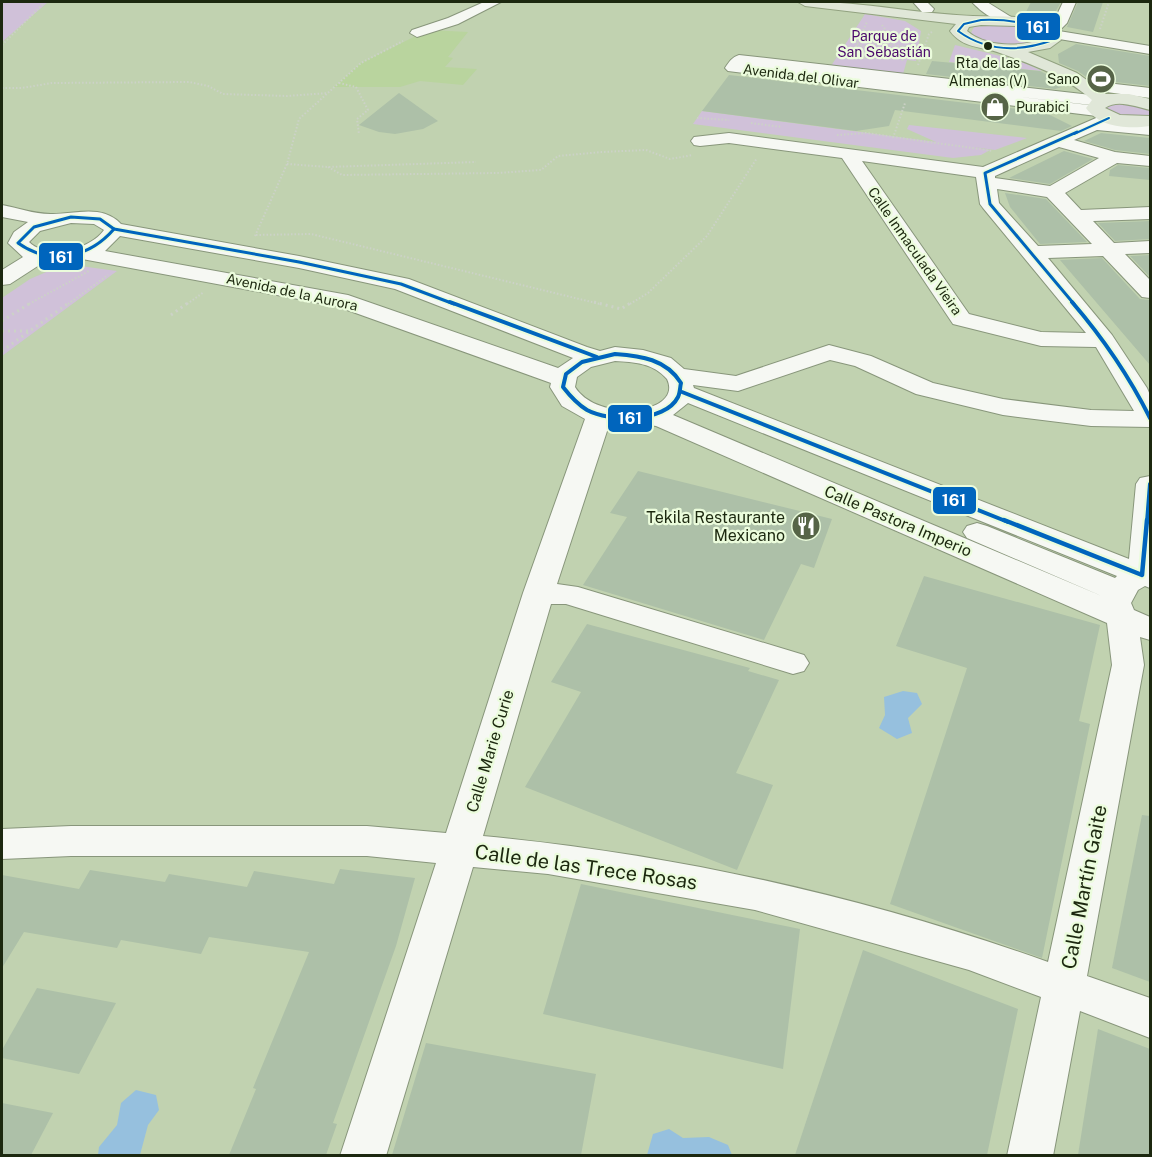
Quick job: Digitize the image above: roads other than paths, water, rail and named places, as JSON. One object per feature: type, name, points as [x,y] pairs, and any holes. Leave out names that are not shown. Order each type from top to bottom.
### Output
[{"type":"main road","points":[[805,2],[897,13],[980,13],[1015,17],[1047,39],[1048,58],[1100,107],[1131,122],[1150,121]]},
{"type":"main road","points":[[897,13],[969,40],[1044,64],[1092,90],[1100,107]]},
{"type":"main road","points":[[961,36],[958,32],[959,27],[980,13]]},
{"type":"main road","points":[[995,47],[1022,49],[1047,39]]},
{"type":"main road","points":[[1100,107],[1129,100],[1150,105]]},
{"type":"street","points":[[417,33],[453,21],[494,2]]},
{"type":"street","points":[[1047,39],[1060,23],[1069,2]]},
{"type":"street","points":[[1047,39],[1096,41],[1113,45]]},
{"type":"street","points":[[1047,39],[1150,50]]},
{"type":"street","name":"Avenida del Olivar","points":[[739,60],[1100,107],[733,68],[739,60]]},
{"type":"street","points":[[986,178],[1019,157],[1055,140],[1100,107],[1150,93]]},
{"type":"street","points":[[1100,107],[1150,130]]},
{"type":"street","points":[[700,148],[729,138],[768,142],[848,153],[1053,192],[1070,212],[1078,216],[1106,249],[1147,285]]},
{"type":"street","points":[[1055,140],[1114,157],[1150,161]]},
{"type":"street","name":"Calle Inmaculada Vieira","points":[[848,153],[961,319],[1041,339],[1104,339]]},
{"type":"street","points":[[1053,192],[1114,157]]},
{"type":"street","points":[[731,396],[829,352],[862,361],[926,389],[1003,407],[1091,418],[1150,418],[1134,364],[1104,339],[990,204],[986,178]]},
{"type":"street","points":[[2,211],[50,220]]},
{"type":"street","points":[[1078,216],[1150,213]]},
{"type":"street","name":"Avenida de la Aurora","points":[[50,220],[91,217],[110,222],[114,229],[251,244],[401,284],[597,357]]},
{"type":"street","points":[[50,220],[24,232],[10,242],[22,250],[39,256],[69,256],[84,253],[102,245],[111,238],[114,229]]},
{"type":"street","points":[[1031,253],[1150,247]]},
{"type":"street","name":"Avenida de la Aurora","points":[[84,253],[340,300],[438,332],[563,379]]},
{"type":"street","points":[[2,279],[39,256]]},
{"type":"street","points":[[1141,599],[677,391],[667,366],[643,357],[615,354],[597,357],[575,366],[563,379],[562,390],[568,401],[581,410],[612,419],[644,417],[677,391],[731,396],[1141,599]]},
{"type":"street","name":"Calle Marie Curie","points":[[363,1155],[538,593],[599,416]]},
{"type":"street","name":"Calle Pastora Imperio","points":[[644,417],[661,419],[1141,599]]},
{"type":"street","name":"Calle Martín Gaite","points":[[1030,1155],[1141,599],[1150,484]]},
{"type":"street","points":[[538,593],[567,594],[712,636],[794,663]]},
{"type":"street","name":"Calle de las Trece Rosas","points":[[2,844],[71,841],[367,841],[548,858],[754,893],[970,952],[1150,1018]]},
{"type":"water","points":[[903,691],[917,693],[922,704],[908,718],[912,733],[897,739],[879,728],[885,715],[884,697]]},
{"type":"water","points":[[136,1090],[156,1095],[159,1110],[148,1125],[140,1155],[98,1155],[99,1147],[117,1125],[121,1103]]},
{"type":"water","points":[[669,1129],[683,1138],[709,1137],[728,1145],[732,1155],[647,1155],[653,1134]]},
{"type":"place","name":"Rta de las Almenas (V)","points":[[988,46]]},
{"type":"place","name":"Sano","points":[[1101,79]]},
{"type":"place","name":"Purabici","points":[[995,107]]},
{"type":"place","name":"Tekila Restaurante Mexicano","points":[[806,526]]},
{"type":"park label","name":"Parque de San Sebastián","points":[[884,44]]}]
